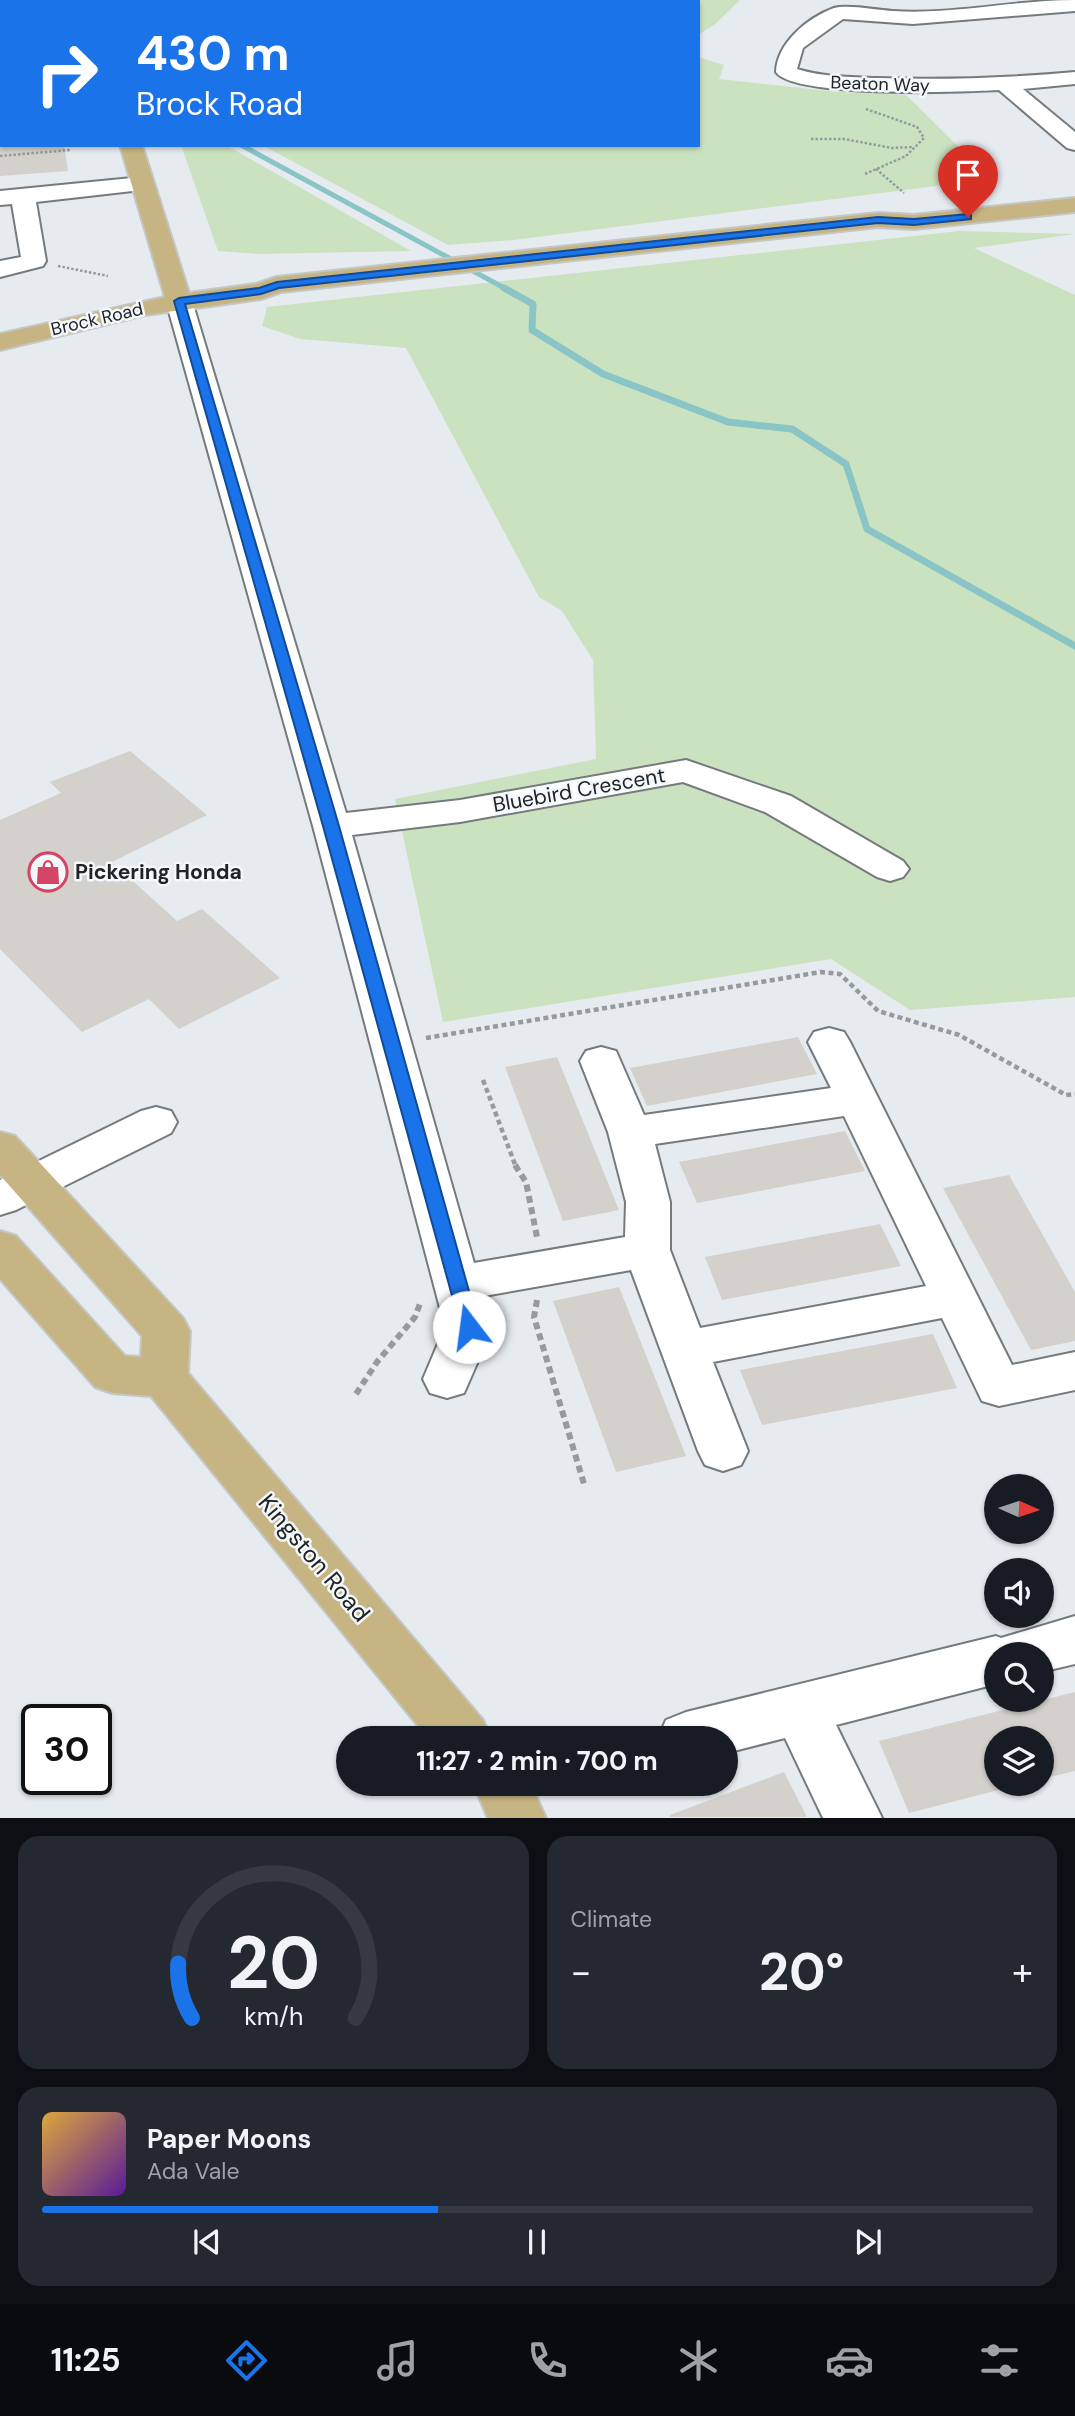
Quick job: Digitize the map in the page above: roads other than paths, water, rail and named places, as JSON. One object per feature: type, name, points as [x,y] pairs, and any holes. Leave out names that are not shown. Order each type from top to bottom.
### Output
[{"type":"main road","points":[[132,147],[178,296]]},
{"type":"main road","name":"Brock Road","points":[[878,220],[904,211],[1075,193]]},
{"type":"main road","name":"Brock Road","points":[[0,326],[178,296],[261,291],[277,285],[404,270],[878,220],[914,222],[1075,205]]},
{"type":"main road","name":"Brock Road","points":[[0,342],[178,296]]},
{"type":"main road","points":[[0,1147],[15,1191],[166,1331],[164,1378],[112,1374],[0,1248]]},
{"type":"main road","name":"Kingston Road","points":[[164,1378],[453,1726]]},
{"type":"street","points":[[836,7],[913,18],[1075,5]]},
{"type":"street","name":"Beaton Way","points":[[836,7],[794,44],[785,58],[786,72],[812,81],[925,87],[1005,85],[1075,78]]},
{"type":"street","points":[[1005,85],[1075,143]]},
{"type":"street","points":[[0,269],[33,261],[12,197],[142,184]]},
{"type":"street","points":[[178,296],[331,826],[469,1327],[447,1379]]},
{"type":"street","name":"Bluebird Crescent","points":[[331,826],[460,811],[686,771],[778,804],[890,869]]},
{"type":"street","points":[[829,1042],[999,1387],[1075,1371]]},
{"type":"street","points":[[601,1061],[631,1132],[648,1202],[647,1250],[723,1451]]},
{"type":"street","points":[[631,1132],[856,1099]]},
{"type":"street","points":[[15,1191],[156,1122]]},
{"type":"street","points":[[457,1283],[647,1250]]},
{"type":"street","points":[[686,1349],[955,1298]]},
{"type":"street","points":[[1054,1645],[1075,1640]]},
{"type":"street","points":[[735,1726],[984,1663]]},
{"type":"street","points":[[800,1710],[853,1818]]},
{"type":"waterway","points":[[245,147],[508,290]]},
{"type":"waterway","points":[[504,288],[533,304],[532,330],[603,374],[728,422],[792,429],[846,464],[867,529],[1075,646]]},
{"type":"place","name":"Pickering Honda","points":[[48,872]]}]
